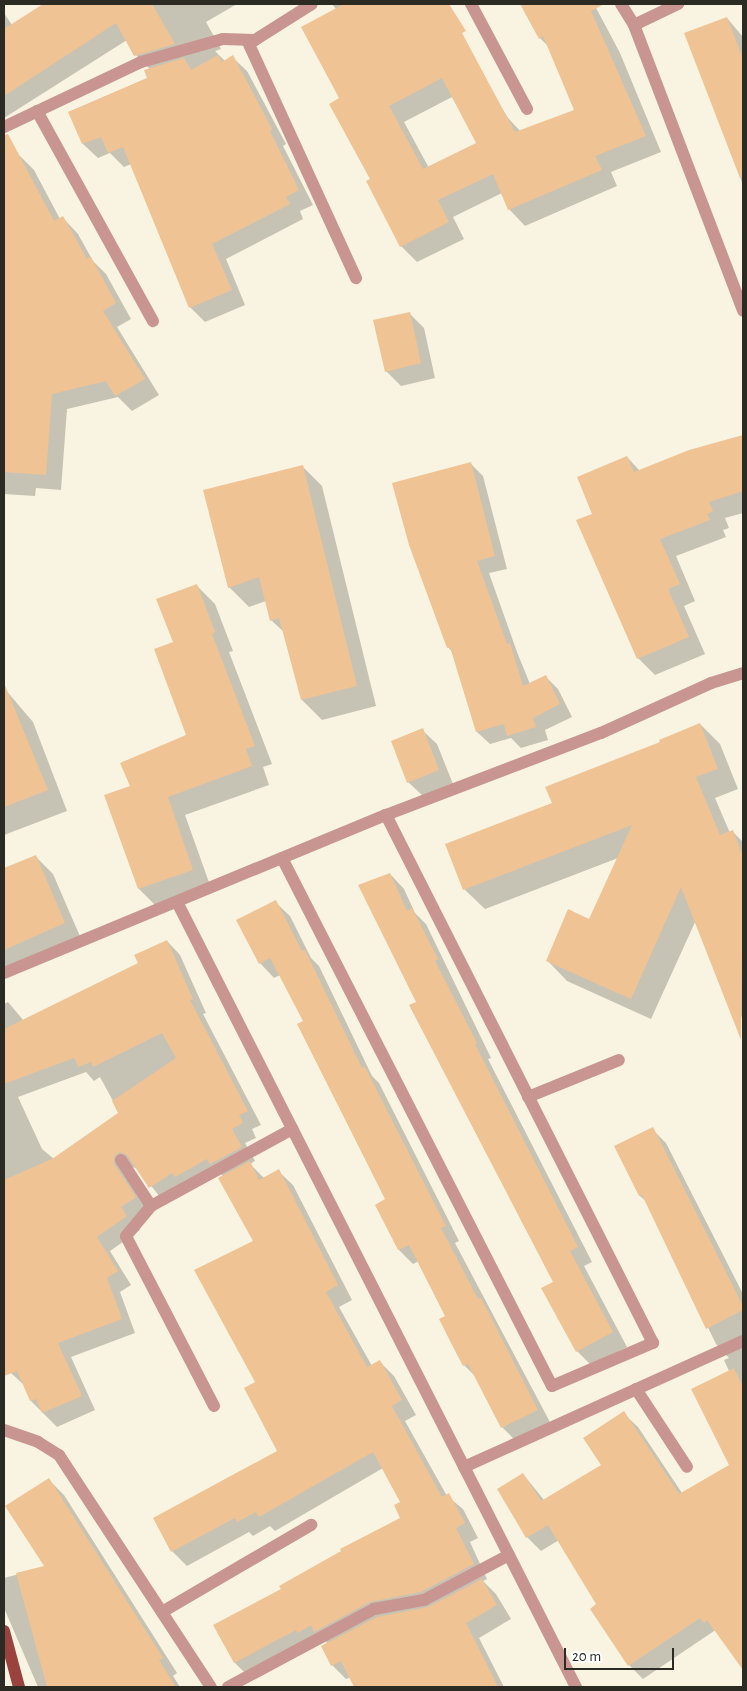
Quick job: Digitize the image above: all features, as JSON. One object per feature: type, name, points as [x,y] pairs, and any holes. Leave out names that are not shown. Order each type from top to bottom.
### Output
[{"type":"main road","points":[[4,1631],[19,1687]]},
{"type":"street","points":[[4,127],[141,62],[223,39],[255,40],[312,4]]},
{"type":"street","points":[[471,4],[527,110]]},
{"type":"street","points":[[621,4],[634,25],[743,311]]},
{"type":"street","points":[[634,25],[678,4]]},
{"type":"street","points":[[248,40],[356,278]]},
{"type":"street","points":[[37,111],[152,321]]},
{"type":"street","points":[[4,973],[386,815],[601,733],[711,683],[743,673]]},
{"type":"street","points":[[282,858],[552,1386],[653,1343],[386,815]]},
{"type":"street","points":[[176,902],[576,1687]]},
{"type":"street","points":[[528,1097],[619,1060]]},
{"type":"street","points":[[214,1406],[126,1236],[151,1206],[292,1129]]},
{"type":"street","points":[[121,1160],[151,1206]]},
{"type":"street","points":[[464,1467],[743,1341]]},
{"type":"street","points":[[636,1389],[687,1467]]},
{"type":"street","points":[[4,1430],[38,1442],[59,1454],[211,1687]]},
{"type":"street","points":[[162,1612],[311,1525]]},
{"type":"street","points":[[228,1687],[374,1609],[424,1600],[509,1555]]},
{"type":"building","points":[[43,4],[152,4],[175,44],[134,56],[116,23],[4,96],[4,29]]},
{"type":"building","points":[[344,4],[449,4],[466,31],[462,33],[515,132],[574,110],[543,36],[539,39],[520,4],[604,4],[591,11],[646,136],[595,156],[602,170],[508,210],[493,174],[438,200],[449,222],[400,247],[366,181],[370,179],[329,104],[339,98],[301,27]],"holes":[[[442,78],[476,143],[423,169],[389,106]]]},
{"type":"building","points":[[727,17],[743,59],[743,177],[740,178],[684,33]]},
{"type":"building","points":[[218,55],[222,62],[233,55],[272,129],[270,131],[299,190],[286,197],[290,204],[212,244],[232,290],[189,308],[123,147],[108,153],[101,137],[82,144],[68,112],[147,78],[144,70],[184,58],[191,70]]},
{"type":"building","points":[[8,134],[54,221],[63,216],[87,259],[91,257],[116,303],[103,311],[145,379],[115,396],[106,381],[52,394],[46,475],[4,472],[4,135]]},
{"type":"building","points":[[410,312],[421,363],[385,372],[373,320]]},
{"type":"building","points":[[743,435],[743,491],[709,502],[713,511],[707,514],[710,520],[660,539],[680,584],[668,589],[689,637],[637,659],[576,520],[592,514],[577,477],[627,456],[634,472],[689,450]]},
{"type":"building","points":[[471,462],[495,556],[477,561],[507,644],[510,643],[523,686],[546,675],[560,704],[533,718],[536,727],[507,736],[504,724],[476,732],[450,647],[447,648],[409,545],[392,483]]},
{"type":"building","points":[[303,465],[357,686],[301,700],[279,618],[270,621],[259,577],[228,588],[203,490]]},
{"type":"building","points":[[197,584],[215,632],[212,634],[255,746],[246,749],[252,766],[168,797],[193,870],[138,889],[104,795],[130,786],[120,763],[186,735],[154,649],[173,642],[156,599]]},
{"type":"building","points":[[4,683],[48,790],[4,807]]},
{"type":"building","points":[[700,723],[718,769],[696,777],[720,835],[733,830],[743,857],[741,1040],[681,887],[631,999],[546,961],[568,909],[589,919],[632,825],[463,890],[445,844],[552,803],[545,787],[660,742],[659,740]]},
{"type":"building","points":[[423,728],[439,770],[407,783],[391,741]]},
{"type":"building","points":[[36,855],[65,923],[4,950],[4,868]]},
{"type":"building","points":[[390,873],[407,911],[412,908],[438,959],[435,961],[477,1043],[475,1044],[578,1247],[570,1251],[613,1332],[576,1352],[541,1288],[553,1282],[409,1005],[416,1002],[358,885]]},
{"type":"building","points":[[276,900],[302,951],[305,950],[362,1068],[365,1067],[446,1226],[441,1228],[478,1299],[481,1298],[538,1410],[501,1428],[468,1364],[463,1366],[451,1343],[439,1319],[445,1316],[409,1245],[398,1250],[375,1205],[385,1199],[297,1024],[303,1021],[270,958],[259,964],[236,920]]},
{"type":"building","points":[[167,940],[193,999],[190,1000],[248,1111],[239,1115],[243,1123],[232,1129],[242,1147],[210,1164],[207,1159],[175,1177],[172,1173],[149,1188],[127,1155],[120,1152],[114,1156],[114,1164],[136,1197],[121,1207],[127,1216],[97,1237],[118,1271],[107,1278],[122,1319],[58,1343],[82,1396],[42,1413],[36,1399],[30,1401],[17,1371],[4,1376],[4,1180],[52,1159],[118,1113],[112,1101],[176,1058],[162,1033],[93,1067],[91,1062],[79,1067],[74,1058],[4,1084],[4,1029],[138,963],[134,955]]},
{"type":"building","points":[[653,1127],[743,1306],[743,1310],[706,1329],[642,1195],[639,1196],[614,1146]]},
{"type":"building","points":[[250,1161],[259,1180],[279,1169],[338,1285],[326,1292],[367,1367],[380,1360],[402,1400],[392,1406],[442,1497],[449,1493],[465,1523],[456,1528],[474,1564],[421,1592],[370,1602],[314,1632],[311,1625],[298,1633],[296,1630],[234,1663],[213,1625],[281,1589],[279,1586],[341,1551],[340,1549],[400,1518],[394,1505],[400,1502],[373,1452],[259,1517],[256,1512],[237,1522],[235,1518],[171,1552],[153,1518],[277,1451],[244,1388],[255,1382],[194,1270],[253,1241],[218,1178]]},
{"type":"building","points":[[734,1368],[743,1387],[743,1670],[707,1620],[704,1623],[700,1618],[628,1666],[590,1609],[596,1604],[548,1525],[526,1538],[497,1489],[523,1473],[541,1501],[601,1465],[583,1438],[624,1411],[679,1494],[729,1465],[691,1389]]},
{"type":"building","points":[[49,1478],[163,1658],[159,1660],[176,1687],[47,1687],[16,1573],[44,1566],[5,1506]]},
{"type":"building","points":[[482,1579],[497,1605],[466,1623],[498,1687],[354,1687],[341,1661],[331,1666],[321,1646],[377,1617],[428,1607]]}]
